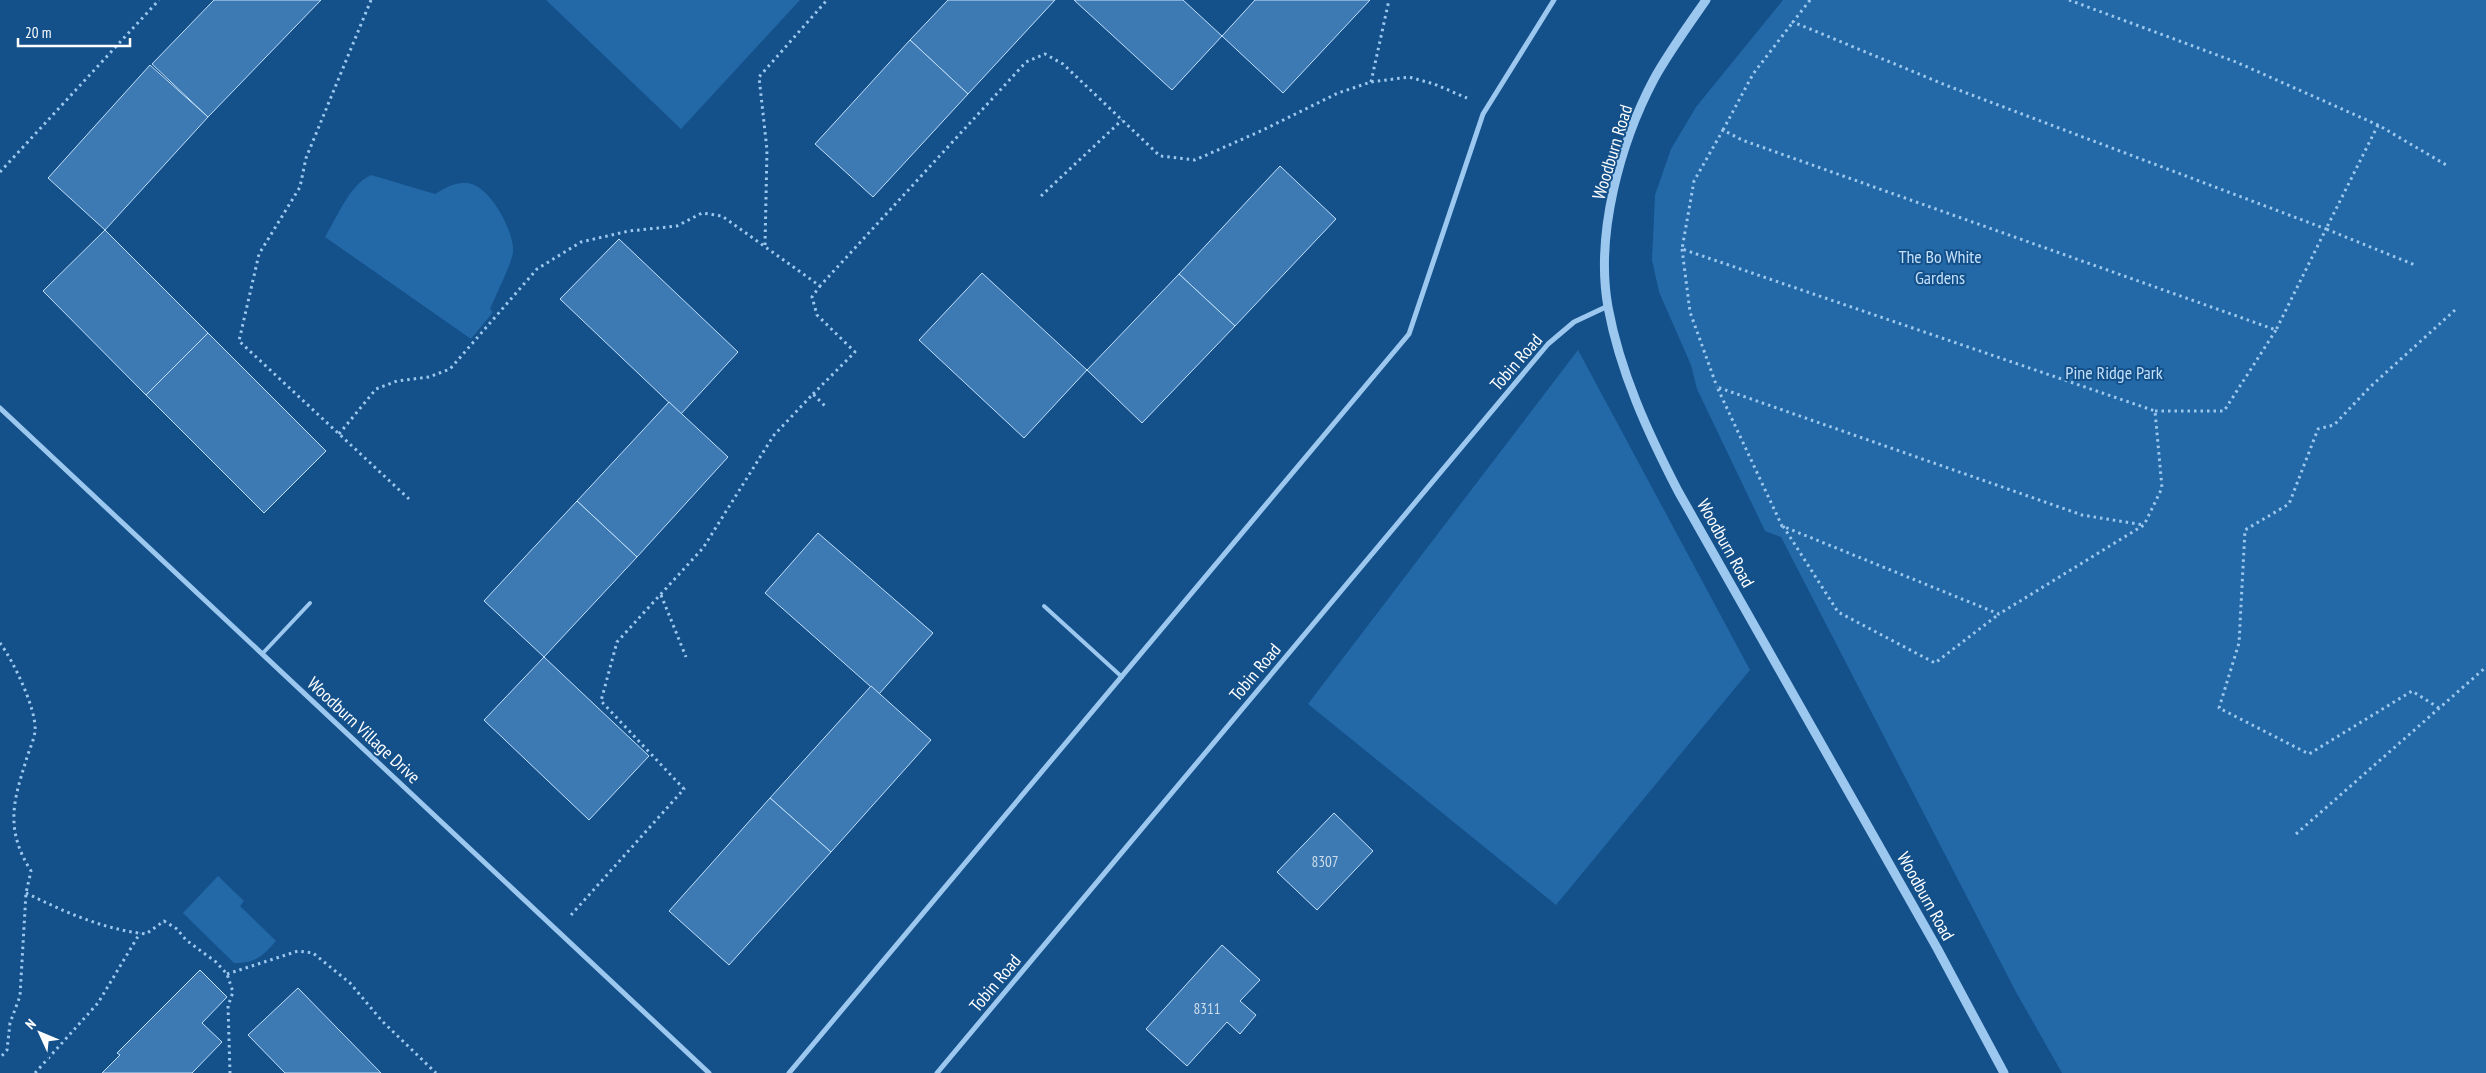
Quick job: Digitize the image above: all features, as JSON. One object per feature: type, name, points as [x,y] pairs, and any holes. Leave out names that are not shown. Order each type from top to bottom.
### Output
[{"type":"street","points":[[789,1073],[1123,678],[1409,334],[1484,114],[1554,0]]},
{"type":"street","name":"Woodburn Road","points":[[1706,0],[1654,80],[1631,133],[1613,194],[1605,249],[1608,306],[1621,360],[1652,440],[1678,491],[1937,948],[2004,1073]]},
{"type":"street","name":"Tobin Road","points":[[937,1073],[1548,344],[1574,322],[1608,306]]},
{"type":"street","name":"Woodburn Village Drive","points":[[0,408],[709,1073]]},
{"type":"lane","points":[[263,653],[310,602]]},
{"type":"lane","points":[[1044,606],[1123,678]]},
{"type":"path","points":[[0,172],[159,0]]},
{"type":"path","points":[[371,0],[306,158],[300,187],[259,254],[239,341],[409,499]]},
{"type":"path","points":[[765,246],[767,150],[759,77],[827,0]]},
{"type":"path","points":[[1371,82],[1390,0]]},
{"type":"path","points":[[1810,0],[1753,74],[1694,181],[1682,249],[1690,312],[1717,387],[1782,526],[1838,612],[1936,663],[2000,614],[2144,525],[2162,488],[2155,411]]},
{"type":"path","points":[[2069,0],[2236,62],[2378,125],[2448,166]]},
{"type":"path","points":[[1793,22],[1948,86],[2326,229],[2415,265]]},
{"type":"path","points":[[557,930],[684,789],[601,701],[617,642],[703,548],[774,435],[855,352],[817,315],[812,297],[1026,62],[1045,54],[1063,64],[1160,156],[1195,160],[1263,130],[1338,93],[1371,82],[1409,77],[1434,84],[1488,107]]},
{"type":"path","points":[[1041,196],[1122,120]]},
{"type":"path","points":[[1682,249],[2155,411],[2224,411],[2276,330],[2378,125]]},
{"type":"path","points":[[1723,130],[1742,140],[2276,330]]},
{"type":"path","points":[[339,434],[376,389],[397,381],[429,377],[450,369],[537,269],[581,242],[629,231],[677,226],[702,213],[722,216],[820,286]]},
{"type":"path","points":[[2439,708],[2412,690],[2309,754],[2219,708],[2239,643],[2245,530],[2289,504],[2318,429],[2334,425],[2370,387],[2455,310]]},
{"type":"path","points":[[1717,387],[2082,515],[2144,525]]},
{"type":"path","points":[[813,394],[827,408]]},
{"type":"path","points":[[1782,526],[2000,614]]},
{"type":"path","points":[[661,595],[686,657]]},
{"type":"path","points":[[0,643],[10,656],[28,698],[35,731],[17,789],[13,831],[19,852],[30,871],[26,893],[20,996],[10,1022],[7,1050],[0,1058]]},
{"type":"path","points":[[2296,834],[2486,667]]},
{"type":"path","points":[[26,893],[74,916],[114,930],[146,934],[164,921],[178,929],[186,940],[216,962],[227,974],[233,992],[228,1006],[230,1073]]},
{"type":"path","points":[[35,1073],[98,1003],[140,933]]},
{"type":"path","points":[[227,974],[298,951],[313,953],[350,983],[382,1021],[436,1073]]},
{"type":"green space","points":[[546,0],[800,0],[681,129]]},
{"type":"green space","name":"Pine Ridge Park","points":[[1783,0],[2486,0],[2486,1073],[2062,1073],[2016,992],[1781,537],[1765,531],[1697,389],[1691,365],[1659,292],[1652,260],[1655,195],[1671,149],[1696,107]]},
{"type":"green space","points":[[371,175],[435,194],[454,184],[467,183],[475,185],[484,191],[499,210],[510,233],[512,257],[490,309],[493,312],[471,339],[325,237],[350,194],[356,186]]},
{"type":"green space","points":[[1578,350],[1750,670],[1556,905],[1308,704]]},
{"type":"green space","points":[[218,876],[244,901],[240,906],[276,941],[263,955],[254,960],[234,963],[183,913]]},
{"type":"building","points":[[214,0],[321,0],[208,117],[152,64]]},
{"type":"building","points":[[948,0],[1055,0],[968,94],[910,40]]},
{"type":"building","points":[[1074,0],[1183,0],[1222,36],[1172,90]]},
{"type":"building","points":[[1255,0],[1370,0],[1283,93],[1222,36]]},
{"type":"building","points":[[910,40],[968,94],[873,197],[815,144]]},
{"type":"building","points":[[150,65],[208,117],[105,230],[48,178]]},
{"type":"building","points":[[1280,166],[1336,219],[1235,326],[1179,274]]},
{"type":"building","points":[[105,230],[208,333],[146,395],[43,291]]},
{"type":"building","points":[[619,239],[738,352],[681,414],[560,299]]},
{"type":"building","points":[[982,273],[1087,370],[1024,438],[919,340]]},
{"type":"building","points":[[1179,274],[1235,326],[1142,423],[1087,370]]},
{"type":"building","points":[[208,333],[326,451],[264,513],[146,395]]},
{"type":"building","points":[[669,402],[728,457],[637,557],[577,501]]},
{"type":"building","points":[[577,501],[637,557],[544,657],[484,601]]},
{"type":"building","points":[[818,533],[933,633],[879,694],[765,593]]},
{"type":"building","points":[[544,657],[649,756],[589,820],[484,720]]},
{"type":"building","points":[[871,686],[931,740],[831,852],[770,798]]},
{"type":"building","points":[[770,798],[831,852],[729,965],[669,911]]},
{"type":"building","points":[[1334,813],[1373,851],[1317,910],[1277,872]]},
{"type":"building","points":[[1222,945],[1260,980],[1240,1001],[1256,1015],[1240,1034],[1227,1022],[1187,1066],[1146,1029]]},
{"type":"building","points":[[200,970],[227,997],[202,1023],[222,1042],[192,1073],[102,1073],[120,1055],[117,1053]]},
{"type":"building","points":[[298,988],[381,1073],[285,1073],[248,1035]]},
{"type":"park label","name":"The Bo White Gardens","points":[[1940,266]]}]
